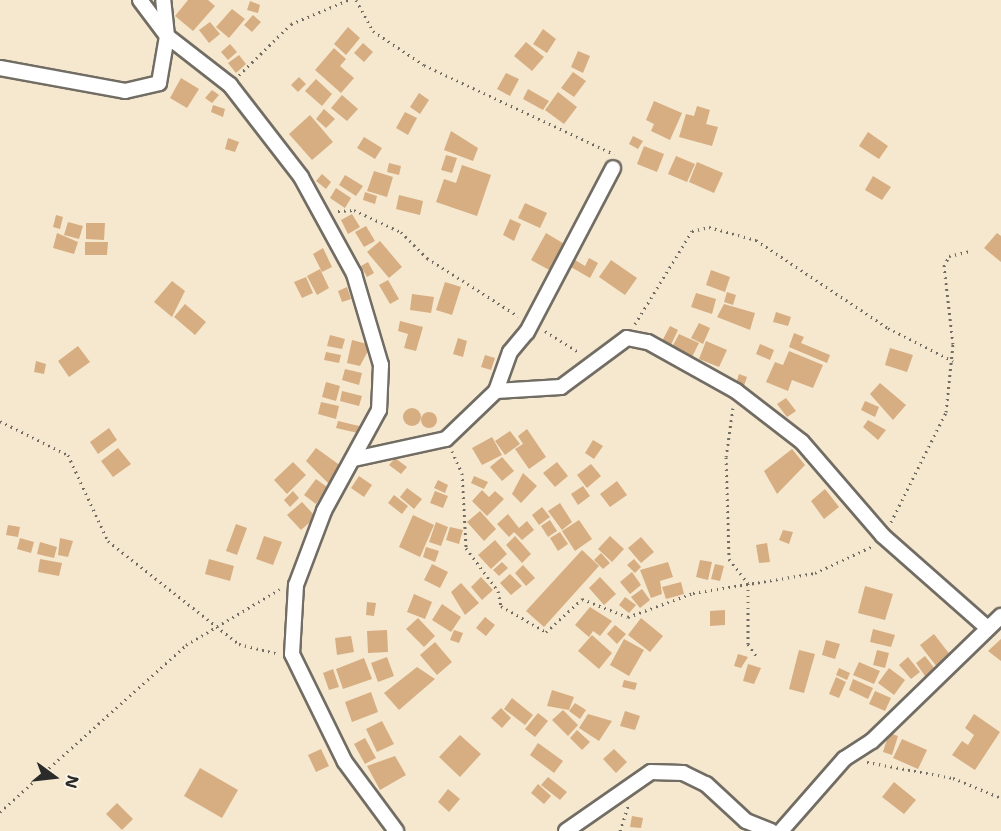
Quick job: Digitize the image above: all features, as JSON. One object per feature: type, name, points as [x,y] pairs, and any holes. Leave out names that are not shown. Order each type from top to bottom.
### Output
[{"type":"street","points":[[140,0],[166,36],[230,85],[324,211],[354,274],[381,365],[379,410],[324,511],[296,585],[292,654],[345,762],[396,831]]},
{"type":"street","points":[[0,68],[125,91],[159,83],[166,36],[163,0]]},
{"type":"street","points":[[354,459],[446,439],[496,391],[510,352],[531,324],[613,168]]},
{"type":"street","points":[[496,391],[561,387],[627,338],[648,342],[736,391],[802,442],[883,536],[985,626]]},
{"type":"street","points":[[781,831],[844,759],[872,741],[985,626],[1001,616]]},
{"type":"street","points":[[566,831],[651,772],[683,773],[706,784],[746,821],[771,831]]},
{"type":"path","points":[[230,85],[291,24],[348,0]]},
{"type":"path","points":[[356,0],[373,31],[424,65],[611,150],[618,160],[613,168]]},
{"type":"path","points":[[324,211],[354,210],[401,232],[427,258],[593,363]]},
{"type":"path","points":[[627,338],[692,231],[709,227],[756,240],[888,328],[952,362]]},
{"type":"path","points":[[446,439],[462,473],[466,548],[498,591],[501,606],[546,632],[582,599],[628,617],[693,593],[839,566],[883,536],[936,438],[952,362],[951,300],[944,266],[950,256],[970,251]]},
{"type":"path","points":[[736,391],[726,457],[729,559],[748,583],[748,644],[758,657]]},
{"type":"path","points":[[0,421],[68,455],[108,541],[150,569],[212,626],[263,654],[292,654]]},
{"type":"path","points":[[0,812],[129,691],[212,626],[269,592],[296,585]]},
{"type":"path","points":[[844,759],[953,778],[1001,798]]},
{"type":"path","points":[[620,795],[631,809],[620,831]]},
{"type":"building","points":[[188,0],[208,0],[215,6],[193,31],[175,16]]},
{"type":"building","points":[[250,1],[260,5],[258,13],[247,10]]},
{"type":"building","points":[[232,9],[245,19],[229,38],[216,27]]},
{"type":"building","points":[[253,15],[261,22],[252,32],[244,25]]},
{"type":"building","points":[[210,22],[220,34],[209,43],[199,30]]},
{"type":"building","points":[[348,27],[360,38],[346,55],[334,44]]},
{"type":"building","points":[[543,29],[556,39],[547,53],[533,44]]},
{"type":"building","points":[[526,42],[544,57],[532,71],[514,56]]},
{"type":"building","points":[[363,43],[373,52],[364,62],[354,53]]},
{"type":"building","points":[[230,44],[237,52],[228,60],[221,52]]},
{"type":"building","points":[[334,48],[346,59],[340,66],[354,78],[341,93],[315,70]]},
{"type":"building","points":[[578,51],[590,56],[583,73],[571,67]]},
{"type":"building","points":[[239,55],[246,64],[236,73],[228,63]]},
{"type":"building","points":[[573,72],[586,81],[574,97],[561,88]]},
{"type":"building","points":[[506,73],[519,79],[510,96],[497,89]]},
{"type":"building","points":[[299,77],[306,84],[298,92],[291,85]]},
{"type":"building","points":[[181,78],[199,89],[187,108],[170,98]]},
{"type":"building","points":[[316,79],[332,94],[322,106],[305,91]]},
{"type":"building","points":[[528,89],[549,101],[543,110],[523,99]]},
{"type":"building","points":[[212,90],[219,95],[212,103],[205,98]]},
{"type":"building","points":[[558,92],[577,107],[564,124],[545,110]]},
{"type":"building","points":[[419,93],[429,100],[420,114],[410,107]]},
{"type":"building","points":[[342,95],[358,109],[347,121],[331,108]]},
{"type":"building","points":[[654,101],[682,113],[670,140],[651,131],[654,124],[646,120]]},
{"type":"building","points":[[213,105],[225,109],[223,117],[211,112]]},
{"type":"building","points":[[697,106],[710,110],[706,124],[718,127],[712,146],[679,137],[686,114],[694,116]]},
{"type":"building","points":[[324,109],[335,119],[326,128],[316,119]]},
{"type":"building","points":[[405,112],[417,118],[408,135],[396,128]]},
{"type":"building","points":[[310,115],[333,142],[312,160],[289,134]]},
{"type":"building","points":[[451,131],[478,148],[473,161],[444,150]]},
{"type":"building","points":[[868,132],[888,146],[879,159],[859,146]]},
{"type":"building","points":[[633,136],[643,141],[638,149],[629,144]]},
{"type":"building","points":[[364,137],[382,148],[375,159],[357,148]]},
{"type":"building","points":[[228,138],[239,142],[235,152],[225,149]]},
{"type":"building","points":[[644,146],[664,154],[657,172],[637,164]]},
{"type":"building","points":[[446,155],[457,158],[452,173],[441,170]]},
{"type":"building","points":[[676,156],[695,164],[687,182],[668,174]]},
{"type":"building","points":[[697,162],[723,173],[714,193],[689,182]]},
{"type":"building","points":[[389,163],[401,166],[399,175],[387,172]]},
{"type":"building","points":[[462,165],[491,175],[477,216],[436,202],[444,179],[456,183]]},
{"type":"building","points":[[374,171],[393,177],[387,197],[367,191]]},
{"type":"building","points":[[322,174],[331,182],[326,189],[316,181]]},
{"type":"building","points":[[345,175],[363,186],[356,196],[339,185]]},
{"type":"building","points":[[873,176],[891,187],[882,200],[865,190]]},
{"type":"building","points":[[336,188],[351,198],[345,208],[330,198]]},
{"type":"building","points":[[365,192],[377,196],[375,204],[363,200]]},
{"type":"building","points":[[399,195],[423,201],[420,215],[396,209]]},
{"type":"building","points":[[525,203],[547,213],[540,228],[518,218]]},
{"type":"building","points":[[352,214],[360,227],[348,234],[341,220]]},
{"type":"building","points":[[56,215],[63,217],[60,229],[53,227]]},
{"type":"building","points":[[510,219],[521,224],[514,241],[503,235]]},
{"type":"building","points":[[68,222],[83,226],[79,239],[64,235]]},
{"type":"building","points":[[86,223],[105,223],[104,240],[86,239]]},
{"type":"building","points":[[366,226],[375,241],[364,247],[355,232]]},
{"type":"building","points":[[57,233],[78,242],[74,254],[53,248]]},
{"type":"building","points":[[546,233],[566,245],[551,271],[531,260]]},
{"type":"building","points":[[997,233],[1001,236],[1001,262],[984,248]]},
{"type":"building","points":[[380,241],[402,267],[389,278],[367,252]]},
{"type":"building","points":[[85,242],[108,242],[107,255],[85,255]]},
{"type":"building","points":[[323,248],[332,267],[322,272],[313,254]]},
{"type":"building","points":[[589,258],[598,263],[590,278],[571,267],[575,260],[585,266]]},
{"type":"building","points":[[611,260],[637,278],[625,295],[599,277]]},
{"type":"building","points":[[368,262],[374,273],[367,277],[361,266]]},
{"type":"building","points":[[320,269],[329,288],[317,295],[307,276]]},
{"type":"building","points":[[711,270],[730,277],[725,292],[706,285]]},
{"type":"building","points":[[306,277],[313,293],[302,298],[294,282]]},
{"type":"building","points":[[388,280],[399,299],[390,304],[379,285]]},
{"type":"building","points":[[172,281],[185,291],[172,317],[154,302]]},
{"type":"building","points":[[445,282],[461,287],[452,315],[436,310]]},
{"type":"building","points":[[347,287],[351,299],[342,302],[338,291]]},
{"type":"building","points":[[727,292],[736,295],[733,305],[724,302]]},
{"type":"building","points":[[696,293],[716,299],[712,314],[691,307]]},
{"type":"building","points":[[412,294],[434,297],[431,313],[410,310]]},
{"type":"building","points":[[185,304],[206,322],[195,335],[174,317]]},
{"type":"building","points":[[724,304],[755,313],[750,330],[717,317]]},
{"type":"building","points":[[776,312],[791,317],[788,326],[773,322]]},
{"type":"building","points":[[400,321],[423,327],[416,351],[404,348],[408,334],[398,331]]},
{"type":"building","points":[[699,323],[710,328],[703,344],[691,338]]},
{"type":"building","points":[[670,326],[678,330],[670,347],[661,343]]},
{"type":"building","points":[[794,333],[804,337],[801,343],[830,355],[827,363],[789,347]]},
{"type":"building","points":[[679,334],[699,343],[691,359],[671,349]]},
{"type":"building","points":[[330,335],[345,339],[342,349],[327,346]]},
{"type":"building","points":[[458,338],[467,341],[463,357],[453,354]]},
{"type":"building","points":[[352,340],[371,345],[360,366],[347,363]]},
{"type":"building","points":[[706,341],[727,350],[719,367],[699,359]]},
{"type":"building","points":[[760,344],[774,350],[770,360],[756,354]]},
{"type":"building","points":[[78,346],[90,362],[69,377],[58,361]]},
{"type":"building","points":[[890,348],[913,355],[907,372],[885,365]]},
{"type":"building","points":[[789,351],[823,365],[813,388],[792,380],[788,391],[766,382],[775,362],[783,365]]},
{"type":"building","points":[[326,352],[341,355],[339,363],[324,360]]},
{"type":"building","points":[[485,355],[495,358],[491,370],[481,367]]},
{"type":"building","points":[[36,361],[46,364],[44,374],[34,372]]},
{"type":"building","points":[[345,369],[362,373],[359,385],[342,380]]},
{"type":"building","points":[[739,374],[747,377],[743,389],[735,387]]},
{"type":"building","points":[[326,382],[340,386],[336,401],[322,397]]},
{"type":"building","points":[[880,383],[906,405],[893,420],[870,394]]},
{"type":"building","points":[[342,391],[362,396],[359,406],[340,401]]},
{"type":"building","points":[[786,398],[796,411],[787,417],[777,404]]},
{"type":"building","points":[[865,401],[879,407],[875,417],[861,410]]},
{"type":"building","points":[[321,402],[339,406],[336,419],[318,414]]},
{"type":"building","points":[[408,408],[416,408],[421,413],[419,424],[408,426],[403,421],[403,413]]},
{"type":"building","points":[[426,412],[432,412],[437,420],[435,426],[426,428],[421,423],[421,417]]},
{"type":"building","points":[[868,420],[886,430],[878,440],[863,427]]},
{"type":"building","points":[[338,421],[359,426],[358,433],[336,428]]},
{"type":"building","points":[[109,428],[117,440],[98,454],[90,442]]},
{"type":"building","points":[[527,429],[546,457],[529,469],[515,449],[523,444],[518,436]]},
{"type":"building","points":[[510,431],[520,444],[505,455],[495,441]]},
{"type":"building","points":[[492,437],[502,455],[482,465],[472,448]]},
{"type":"building","points":[[593,440],[603,446],[594,459],[585,453]]},
{"type":"building","points":[[118,448],[131,464],[113,477],[101,461]]},
{"type":"building","points":[[316,448],[341,466],[329,484],[306,461]]},
{"type":"building","points":[[792,449],[805,465],[777,494],[764,471]]},
{"type":"building","points":[[502,457],[514,471],[502,481],[490,467]]},
{"type":"building","points":[[395,458],[407,467],[401,474],[389,465]]},
{"type":"building","points":[[293,462],[306,475],[287,494],[274,480]]},
{"type":"building","points":[[557,462],[568,476],[555,487],[543,473]]},
{"type":"building","points":[[591,464],[601,476],[587,488],[577,475]]},
{"type":"building","points":[[523,473],[537,486],[521,503],[512,494]]},
{"type":"building","points":[[359,476],[372,485],[364,497],[351,488]]},
{"type":"building","points":[[474,476],[488,482],[484,489],[471,483]]},
{"type":"building","points":[[316,479],[327,487],[316,504],[304,495]]},
{"type":"building","points":[[438,480],[448,485],[445,493],[434,488]]},
{"type":"building","points":[[617,481],[627,495],[610,507],[600,494]]},
{"type":"building","points":[[583,486],[590,496],[578,505],[571,494]]},
{"type":"building","points":[[407,488],[422,499],[414,509],[400,497]]},
{"type":"building","points":[[825,489],[839,507],[824,519],[811,501]]},
{"type":"building","points":[[482,490],[489,497],[495,491],[504,499],[487,516],[472,501]]},
{"type":"building","points":[[293,491],[299,498],[290,507],[284,500]]},
{"type":"building","points":[[435,491],[448,496],[443,508],[430,503]]},
{"type":"building","points":[[394,495],[408,506],[402,514],[388,503]]},
{"type":"building","points":[[302,502],[316,517],[301,530],[287,515]]},
{"type":"building","points":[[560,503],[572,522],[562,530],[548,511]]},
{"type":"building","points":[[542,507],[550,517],[539,525],[532,515]]},
{"type":"building","points":[[480,511],[496,529],[484,541],[467,522]]},
{"type":"building","points":[[508,514],[519,528],[527,521],[534,530],[522,540],[514,532],[509,537],[497,524]]},
{"type":"building","points":[[413,515],[434,525],[420,557],[399,547]]},
{"type":"building","points":[[550,520],[557,531],[548,537],[541,526]]},
{"type":"building","points":[[579,520],[592,539],[575,551],[562,531]]},
{"type":"building","points":[[436,522],[448,527],[441,546],[429,542]]},
{"type":"building","points":[[236,524],[247,528],[237,555],[226,551]]},
{"type":"building","points":[[8,525],[20,527],[18,537],[6,535]]},
{"type":"building","points":[[450,527],[463,530],[459,544],[446,540]]},
{"type":"building","points":[[783,530],[793,532],[789,544],[779,540]]},
{"type":"building","points":[[560,532],[568,544],[558,551],[550,538]]},
{"type":"building","points":[[264,536],[282,542],[273,565],[256,559]]},
{"type":"building","points":[[515,536],[531,554],[522,563],[506,545]]},
{"type":"building","points":[[610,536],[624,549],[612,562],[598,549]]},
{"type":"building","points":[[641,537],[654,552],[641,563],[628,548]]},
{"type":"building","points":[[20,538],[34,542],[31,553],[17,549]]},
{"type":"building","points":[[60,538],[73,541],[68,557],[58,555]]},
{"type":"building","points":[[495,540],[507,554],[491,569],[478,555]]},
{"type":"building","points":[[40,542],[57,547],[54,558],[37,554]]},
{"type":"building","points":[[767,543],[770,562],[759,563],[756,545]]},
{"type":"building","points":[[426,547],[439,551],[435,562],[423,557]]},
{"type":"building","points":[[582,550],[599,566],[544,627],[526,611]]},
{"type":"building","points":[[601,553],[610,563],[603,569],[594,560]]},
{"type":"building","points":[[40,559],[62,563],[59,576],[38,572]]},
{"type":"building","points":[[209,559],[234,566],[230,581],[205,574]]},
{"type":"building","points":[[634,559],[641,567],[635,573],[627,565]]},
{"type":"building","points":[[700,560],[712,562],[708,580],[696,577]]},
{"type":"building","points":[[502,562],[508,568],[499,576],[493,570]]},
{"type":"building","points":[[668,562],[673,577],[660,581],[662,594],[651,598],[640,570]]},
{"type":"building","points":[[432,564],[448,572],[440,588],[424,580]]},
{"type":"building","points":[[715,564],[724,566],[720,581],[711,579]]},
{"type":"building","points":[[523,565],[535,578],[526,586],[515,573]]},
{"type":"building","points":[[632,572],[641,585],[630,594],[620,582]]},
{"type":"building","points":[[510,574],[522,586],[511,595],[500,583]]},
{"type":"building","points":[[481,577],[493,590],[482,600],[471,587]]},
{"type":"building","points":[[600,577],[616,594],[604,605],[589,588]]},
{"type":"building","points":[[681,582],[684,594],[666,599],[662,587]]},
{"type":"building","points":[[461,583],[479,603],[465,615],[451,592]]},
{"type":"building","points":[[865,586],[893,594],[885,620],[858,613]]},
{"type":"building","points":[[642,589],[650,600],[640,608],[631,597]]},
{"type":"building","points":[[414,594],[432,602],[425,619],[407,612]]},
{"type":"building","points":[[625,597],[636,605],[629,613],[619,605]]},
{"type":"building","points":[[367,602],[376,603],[374,616],[366,615]]},
{"type":"building","points":[[442,604],[461,617],[451,632],[432,620]]},
{"type":"building","points":[[590,607],[612,621],[600,636],[593,631],[589,637],[575,625]]},
{"type":"building","points":[[725,610],[725,625],[710,626],[710,611]]},
{"type":"building","points":[[485,617],[495,625],[486,636],[476,628]]},
{"type":"building","points":[[418,618],[435,636],[424,647],[406,629]]},
{"type":"building","points":[[641,618],[663,636],[650,652],[628,635]]},
{"type":"building","points":[[615,625],[626,634],[617,644],[607,634]]},
{"type":"building","points":[[873,629],[895,635],[891,647],[870,642]]},
{"type":"building","points":[[387,630],[388,652],[368,653],[367,631]]},
{"type":"building","points":[[454,630],[463,633],[459,643],[450,640]]},
{"type":"building","points":[[934,634],[951,656],[937,667],[920,645]]},
{"type":"building","points":[[592,635],[612,653],[599,669],[578,651]]},
{"type":"building","points":[[351,636],[354,652],[337,655],[335,638]]},
{"type":"building","points":[[624,639],[644,650],[629,676],[610,665]]},
{"type":"building","points":[[1001,639],[1001,661],[988,651]]},
{"type":"building","points":[[826,640],[840,644],[835,659],[822,655]]},
{"type":"building","points":[[435,642],[452,662],[437,675],[420,655]]},
{"type":"building","points":[[799,650],[815,654],[804,693],[789,689]]},
{"type":"building","points":[[877,650],[889,653],[885,668],[873,665]]},
{"type":"building","points":[[738,654],[748,657],[741,668],[734,666]]},
{"type":"building","points":[[925,656],[935,669],[925,676],[916,663]]},
{"type":"building","points":[[387,657],[394,676],[378,682],[371,663]]},
{"type":"building","points":[[908,657],[920,672],[911,679],[899,665]]},
{"type":"building","points":[[364,658],[372,679],[343,689],[336,669]]},
{"type":"building","points":[[859,662],[880,671],[874,684],[853,675]]},
{"type":"building","points":[[748,664],[761,668],[754,684],[743,681]]},
{"type":"building","points":[[417,667],[435,679],[399,710],[384,693]]},
{"type":"building","points":[[839,668],[850,673],[847,680],[836,675]]},
{"type":"building","points":[[889,668],[905,680],[894,695],[878,683]]},
{"type":"building","points":[[333,669],[339,687],[329,690],[323,673]]},
{"type":"building","points":[[836,677],[846,682],[839,698],[829,694]]},
{"type":"building","points":[[853,679],[873,688],[868,699],[849,690]]},
{"type":"building","points":[[624,680],[637,683],[635,690],[622,687]]},
{"type":"building","points":[[552,690],[574,697],[569,710],[547,706]]},
{"type":"building","points":[[875,691],[891,698],[885,711],[869,704]]},
{"type":"building","points":[[371,692],[378,712],[352,722],[345,702]]},
{"type":"building","points":[[512,698],[533,715],[525,725],[504,709]]},
{"type":"building","points":[[575,703],[586,710],[580,719],[569,711]]},
{"type":"building","points":[[501,708],[511,718],[502,728],[491,718]]},
{"type":"building","points":[[563,710],[578,725],[568,736],[552,720]]},
{"type":"building","points":[[625,711],[640,716],[635,730],[620,726]]},
{"type":"building","points":[[538,713],[548,721],[535,737],[525,729]]},
{"type":"building","points":[[588,714],[612,721],[599,741],[579,728]]},
{"type":"building","points":[[974,714],[1000,732],[975,770],[952,755],[962,741],[968,745],[974,735],[965,728]]},
{"type":"building","points":[[382,721],[394,744],[377,752],[366,729]]},
{"type":"building","points":[[577,730],[590,742],[582,750],[570,738]]},
{"type":"building","points":[[889,733],[898,736],[892,755],[883,752]]},
{"type":"building","points":[[460,735],[481,754],[460,777],[439,757]]},
{"type":"building","points":[[365,738],[376,758],[365,764],[354,744]]},
{"type":"building","points":[[902,739],[927,750],[918,769],[893,758]]},
{"type":"building","points":[[538,743],[563,761],[554,773],[530,755]]},
{"type":"building","points":[[321,749],[329,766],[316,772],[308,755]]},
{"type":"building","points":[[614,749],[627,762],[616,773],[603,759]]},
{"type":"building","points":[[395,756],[406,775],[380,790],[367,766]]},
{"type":"building","points":[[200,768],[238,790],[222,818],[184,796]]},
{"type":"building","points":[[548,777],[567,792],[560,800],[541,785]]},
{"type":"building","points":[[894,782],[916,800],[904,814],[882,797]]},
{"type":"building","points":[[538,784],[551,796],[544,804],[531,793]]},
{"type":"building","points":[[448,789],[460,799],[449,812],[438,802]]},
{"type":"building","points":[[117,803],[133,819],[122,830],[106,814]]},
{"type":"building","points":[[632,816],[643,818],[641,828],[630,827]]}]
